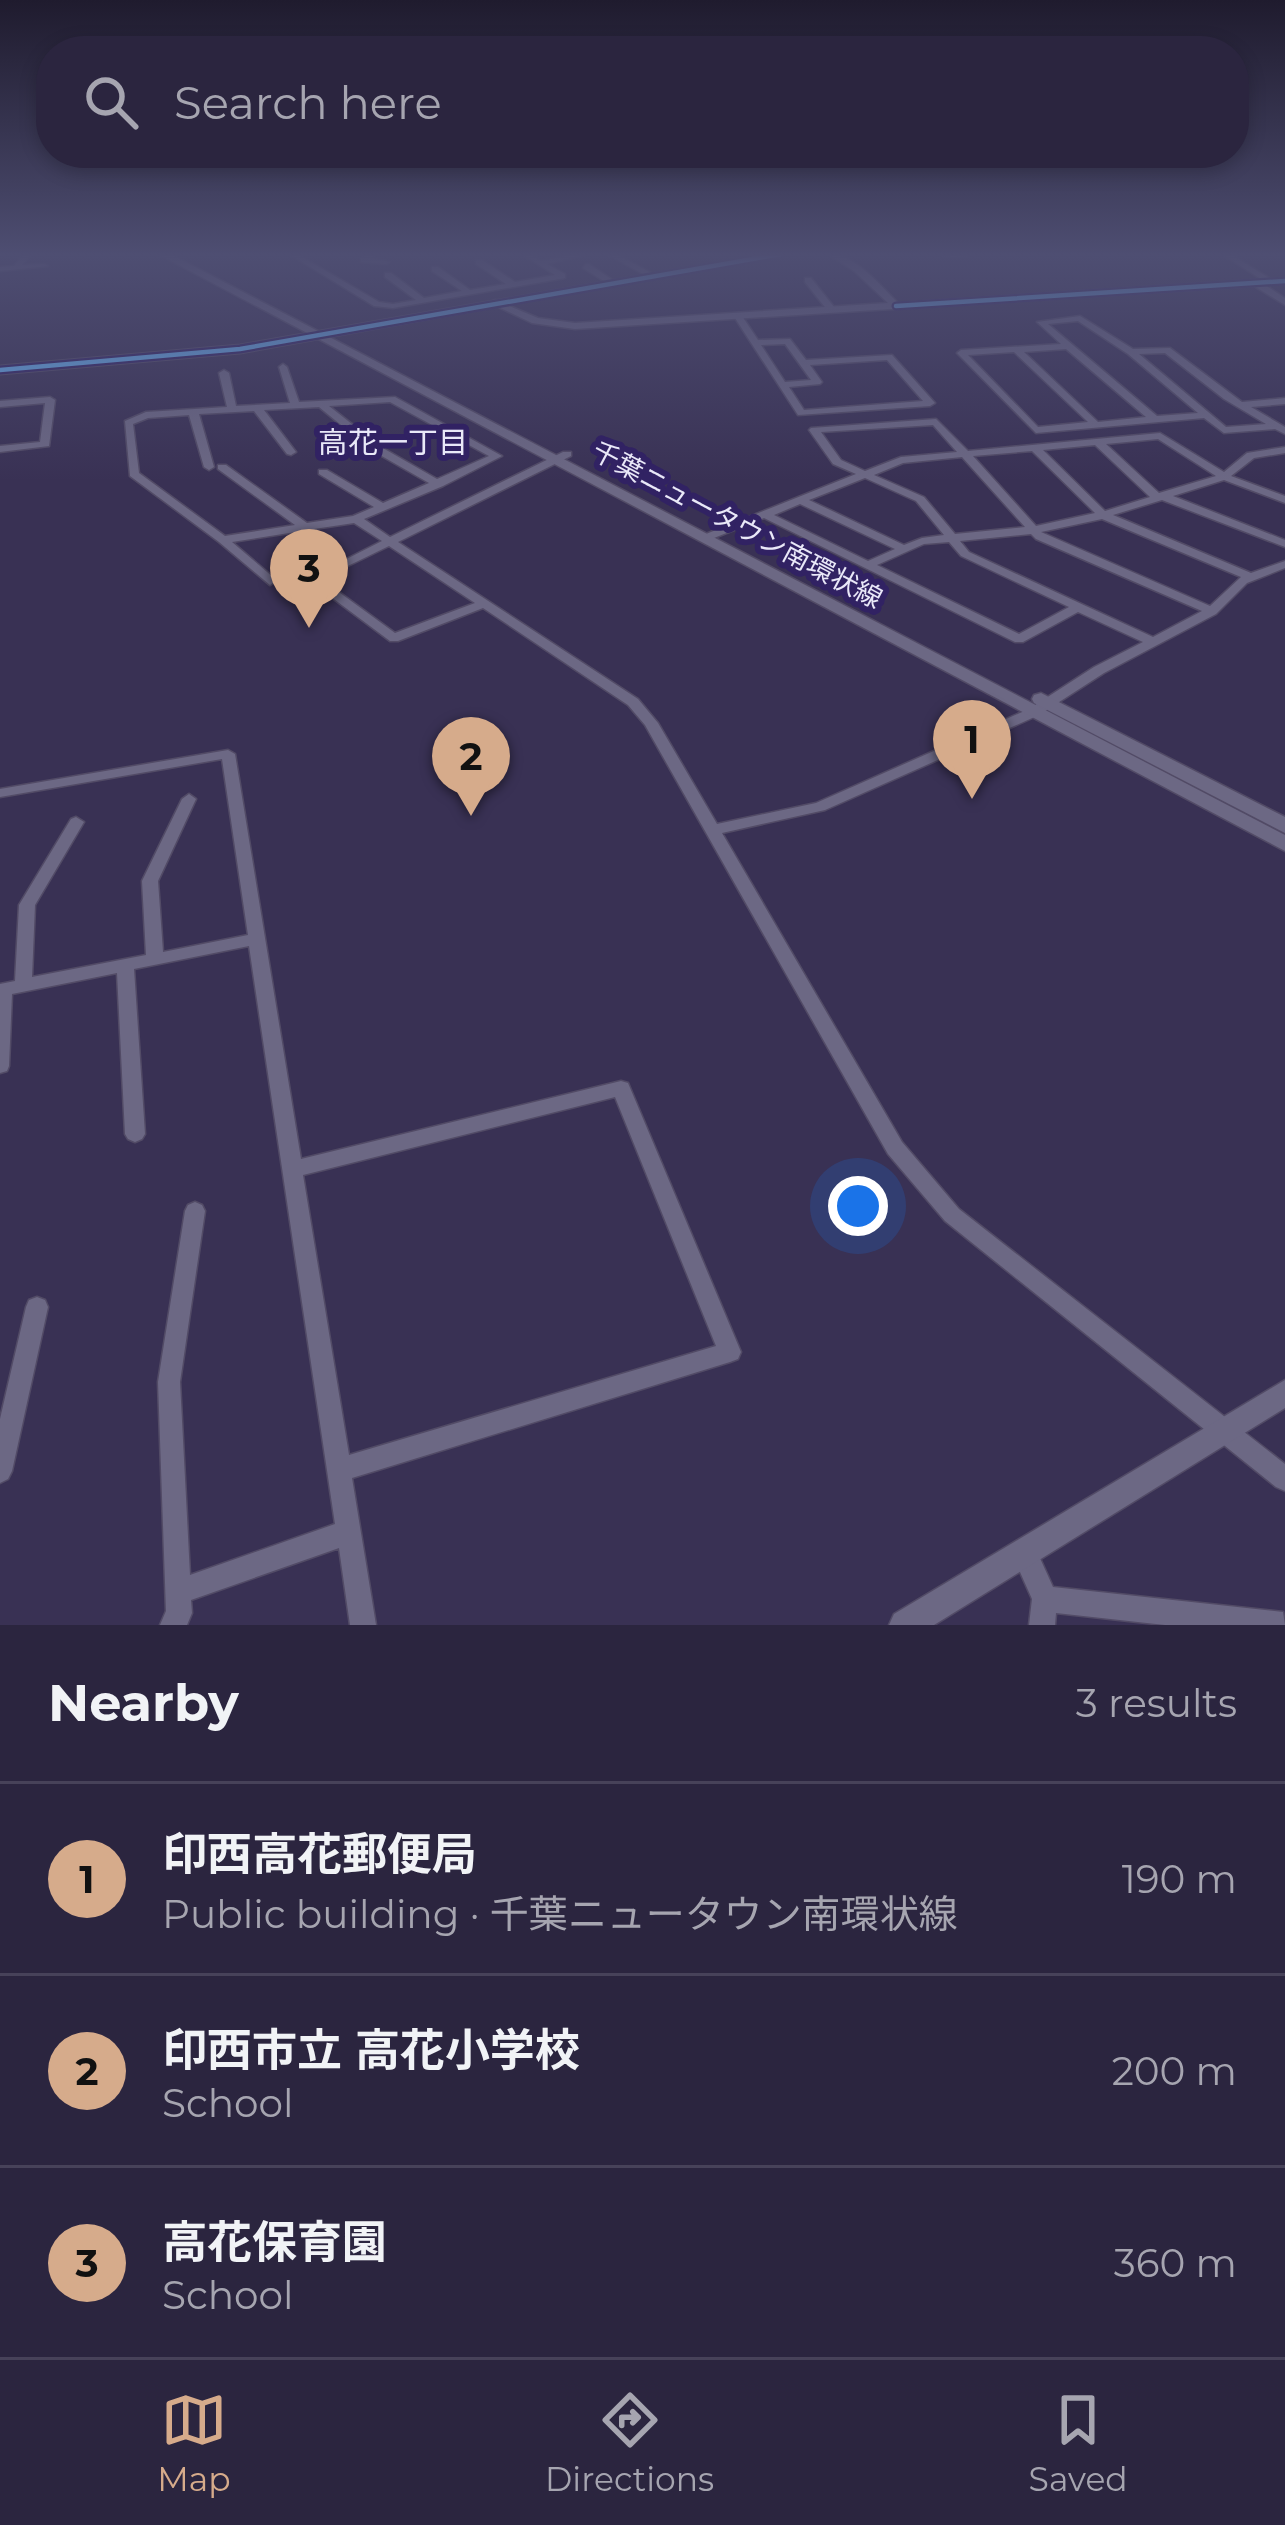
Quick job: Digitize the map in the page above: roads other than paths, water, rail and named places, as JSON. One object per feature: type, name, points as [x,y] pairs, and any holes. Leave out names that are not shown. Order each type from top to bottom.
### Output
[{"type":"main road","name":"千葉ニュータウン南環状線","points":[[318,330],[326,334]]},
{"type":"main road","name":"千葉ニュータウン南環状線","points":[[318,330],[1042,708],[1285,826]]},
{"type":"main road","points":[[0,370],[180,356],[349,330]]},
{"type":"main road","name":"千葉ニュータウン南環状線","points":[[1042,708],[1285,844]]},
{"type":"street","points":[[747,330],[802,413],[930,403],[889,357],[804,363]]},
{"type":"street","points":[[1050,330],[1154,419]]},
{"type":"street","points":[[1098,330],[1224,430],[1281,428]]},
{"type":"street","points":[[755,343],[787,340],[817,382],[783,385]]},
{"type":"street","points":[[1068,346],[962,353],[1036,430],[1205,415]]},
{"type":"street","points":[[1016,349],[1096,424]]},
{"type":"street","points":[[1131,352],[1167,350],[1241,405],[1281,428]]},
{"type":"street","points":[[283,368],[295,405]]},
{"type":"street","points":[[224,373],[232,409]]},
{"type":"street","points":[[224,541],[356,519],[497,456],[392,398],[146,415],[128,423],[134,474],[270,581]]},
{"type":"street","points":[[0,404],[50,400],[45,444],[0,449]]},
{"type":"street","points":[[1241,405],[1285,401]]},
{"type":"street","points":[[320,403],[377,449],[439,484]]},
{"type":"street","points":[[256,407],[291,452]]},
{"type":"street","points":[[193,412],[215,467],[333,548]]},
{"type":"street","points":[[1153,642],[965,554],[920,499],[837,462],[814,430],[936,422],[1040,537],[1212,611]]},
{"type":"street","points":[[711,536],[901,460],[1160,436],[1223,477],[1285,500]]},
{"type":"street","points":[[1097,442],[1160,497],[1285,544]]},
{"type":"street","points":[[1034,447],[1103,515],[1251,577]]},
{"type":"street","points":[[868,565],[922,541],[1034,530],[1103,515],[1223,477],[1251,455],[1285,450]]},
{"type":"street","points":[[484,604],[394,638],[314,579],[561,457]]},
{"type":"street","points":[[323,472],[383,508]]},
{"type":"street","points":[[800,500],[904,549]]},
{"type":"street","points":[[764,514],[1018,639],[1078,607]]},
{"type":"street","points":[[356,519],[633,702],[651,723],[895,1148],[923,1184],[952,1215],[1285,1479]]},
{"type":"street","points":[[712,830],[820,807],[1042,708],[1212,611],[1230,588],[1285,564]]},
{"type":"street","points":[[0,794],[228,754],[363,1625]]},
{"type":"street","points":[[155,959],[150,881],[189,799]]},
{"type":"street","points":[[0,1066],[9,988],[27,904],[76,822]]},
{"type":"street","points":[[9,988],[257,939]]},
{"type":"street","points":[[125,965],[135,1134]]},
{"type":"street","points":[[292,1169],[621,1088],[730,1352],[339,1470]]},
{"type":"street","points":[[173,1625],[179,1613],[179,1592],[170,1382],[195,1210]]},
{"type":"street","points":[[0,1472],[37,1307]]},
{"type":"street","points":[[905,1625],[1285,1393]]},
{"type":"street","points":[[179,1592],[349,1532]]},
{"type":"street","points":[[1025,1553],[1044,1612],[1283,1625]]},
{"type":"place","name":"高花保育園","points":[[309,628]]},
{"type":"place","name":"印西高花郵便局","points":[[972,799]]},
{"type":"place","name":"印西市立 高花小学校","points":[[471,816]]},
{"type":"district","name":"高花一丁目","points":[[393,443]]}]
